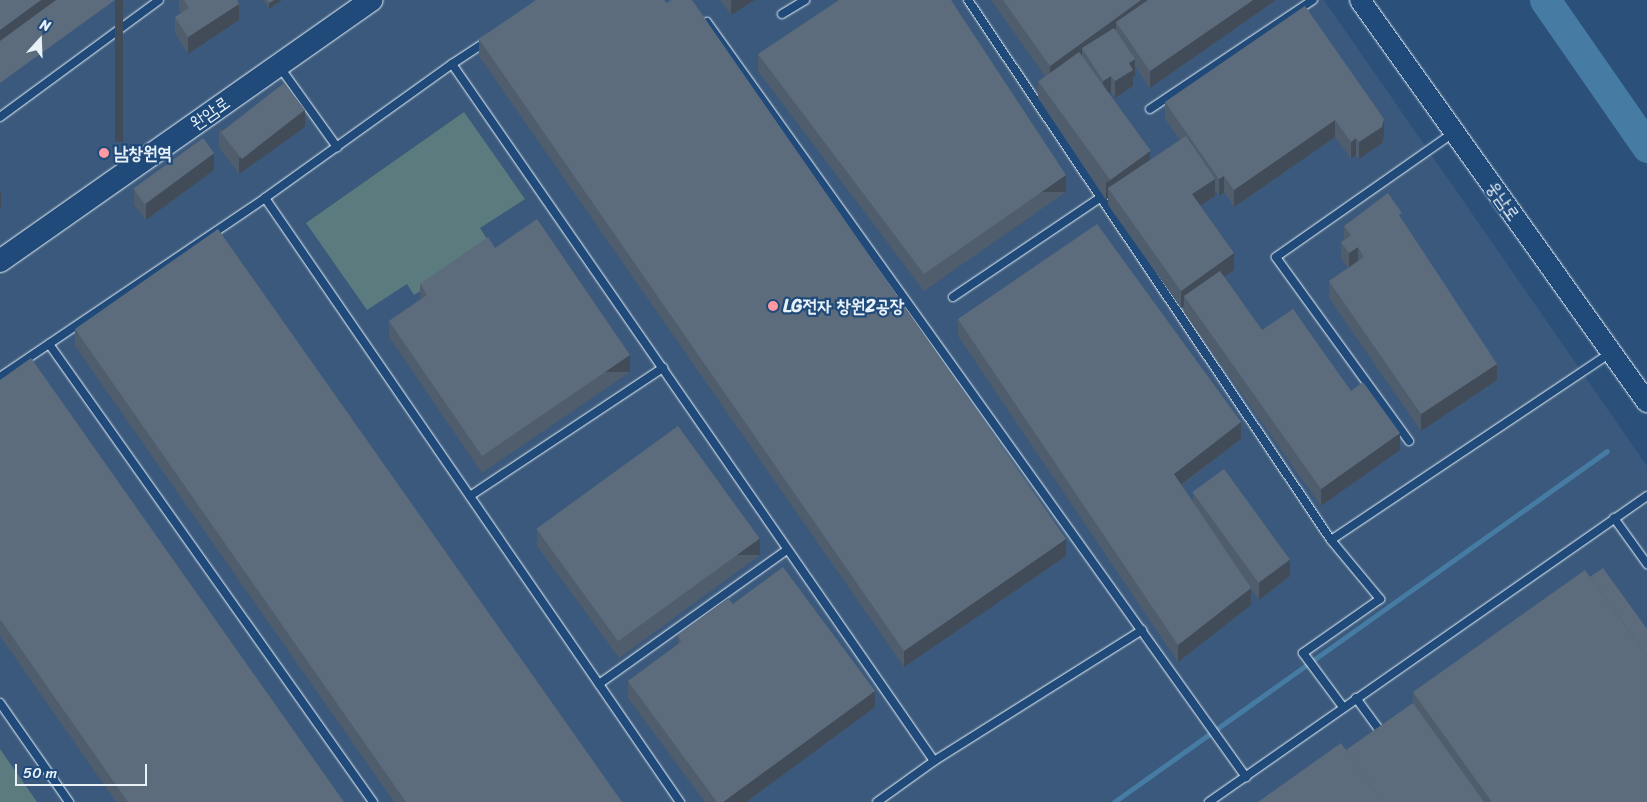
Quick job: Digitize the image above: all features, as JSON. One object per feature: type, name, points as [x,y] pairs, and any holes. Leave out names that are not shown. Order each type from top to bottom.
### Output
[{"type":"main road","name":"완암로","points":[[0,261],[371,0]]},
{"type":"street","name":"웅남로","points":[[1360,0],[1647,402]]},
{"type":"lane","points":[[0,117],[159,0]]},
{"type":"lane","points":[[782,14],[805,0]]},
{"type":"lane","points":[[968,0],[1331,540],[1380,599],[1303,653],[1343,707]]},
{"type":"lane","points":[[1150,109],[1314,0]]},
{"type":"lane","points":[[703,16],[1246,777]]},
{"type":"lane","points":[[0,377],[265,198],[452,64],[493,37]]},
{"type":"lane","points":[[452,64],[934,761]]},
{"type":"lane","points":[[278,65],[337,147]]},
{"type":"lane","points":[[1409,441],[1276,257],[1454,132]]},
{"type":"lane","points":[[953,297],[1101,197]]},
{"type":"lane","points":[[265,198],[680,802]]},
{"type":"lane","points":[[49,344],[373,802]]},
{"type":"lane","points":[[1331,540],[1610,352]]},
{"type":"lane","points":[[470,496],[662,368]]},
{"type":"lane","points":[[1209,802],[1647,496]]},
{"type":"lane","points":[[1614,518],[1647,564]]},
{"type":"lane","points":[[599,684],[787,550]]},
{"type":"lane","points":[[877,802],[934,761],[1142,630]]},
{"type":"lane","points":[[1356,698],[1390,746]]},
{"type":"lane","points":[[0,703],[69,802]]},
{"type":"shaded area","points":[[0,0],[1324,0],[1647,466],[1647,802],[0,802]]},
{"type":"green space","points":[[464,112],[525,199],[480,228],[492,247],[414,295],[407,284],[367,310],[306,223]]},
{"type":"green space","points":[[0,749],[37,802],[0,802]]},
{"type":"building","points":[[0,0],[41,0],[0,30]]},
{"type":"building","points":[[56,0],[115,0],[0,83],[0,41]]},
{"type":"building","points":[[184,0],[237,0],[239,4],[188,37],[175,17],[189,8]]},
{"type":"building","name":"LG전자 창원2공장","points":[[536,0],[664,0],[667,3],[671,0],[692,0],[1066,539],[904,651],[479,39]]},
{"type":"building","points":[[839,0],[951,0],[1066,175],[924,274],[758,54]]},
{"type":"building","points":[[1003,0],[1141,0],[1050,66]]},
{"type":"building","points":[[1148,0],[1253,0],[1150,71],[1116,22]]},
{"type":"building","points":[[1305,6],[1384,119],[1382,127],[1359,142],[1356,138],[1351,142],[1335,120],[1234,190],[1224,176],[1219,179],[1165,102]]},
{"type":"building","points":[[1114,28],[1135,59],[1129,63],[1133,70],[1115,81],[1111,76],[1103,81],[1082,48]]},
{"type":"building","points":[[1079,52],[1151,151],[1110,180],[1039,81]]},
{"type":"building","points":[[284,83],[305,110],[242,159],[221,132]]},
{"type":"building","points":[[1186,136],[1215,179],[1192,194],[1234,253],[1181,291],[1108,188]]},
{"type":"building","points":[[203,138],[214,153],[145,204],[133,189]]},
{"type":"building","points":[[1388,193],[1402,213],[1399,215],[1497,364],[1421,414],[1329,281],[1364,257],[1358,247],[1349,253],[1341,242],[1351,236],[1344,226]]},
{"type":"building","points":[[537,219],[630,355],[482,456],[389,321],[427,295],[420,284],[488,237],[495,248]]},
{"type":"building","points":[[1097,224],[1241,422],[1174,474],[1251,588],[1178,645],[958,319]]},
{"type":"building","points":[[218,229],[622,802],[406,802],[75,329]]},
{"type":"building","points":[[1220,271],[1262,330],[1293,309],[1351,391],[1363,382],[1400,433],[1321,489],[1184,296]]},
{"type":"building","points":[[31,358],[344,802],[128,802],[0,619],[0,380]]},
{"type":"building","points":[[678,426],[760,538],[618,641],[536,529]]},
{"type":"building","points":[[1224,469],[1290,560],[1258,583],[1192,492]]},
{"type":"building","points":[[783,567],[875,691],[723,802],[717,802],[628,681],[681,642],[678,635],[728,598],[733,604]]},
{"type":"building","points":[[1603,568],[1647,629],[1647,656],[1590,577]]},
{"type":"building","points":[[1585,570],[1647,656],[1647,802],[1492,802],[1413,692]]},
{"type":"building","points":[[1413,703],[1484,802],[1383,802],[1346,750]]},
{"type":"building","points":[[1341,743],[1383,802],[1258,802]]},
{"type":"waterway","points":[[1545,0],[1647,147]]},
{"type":"waterway","points":[[1114,802],[1607,451]]},
{"type":"place","name":"남창원역","points":[[104,153]]},
{"type":"place","name":"LG전자 창원2공장","points":[[773,306]]}]
